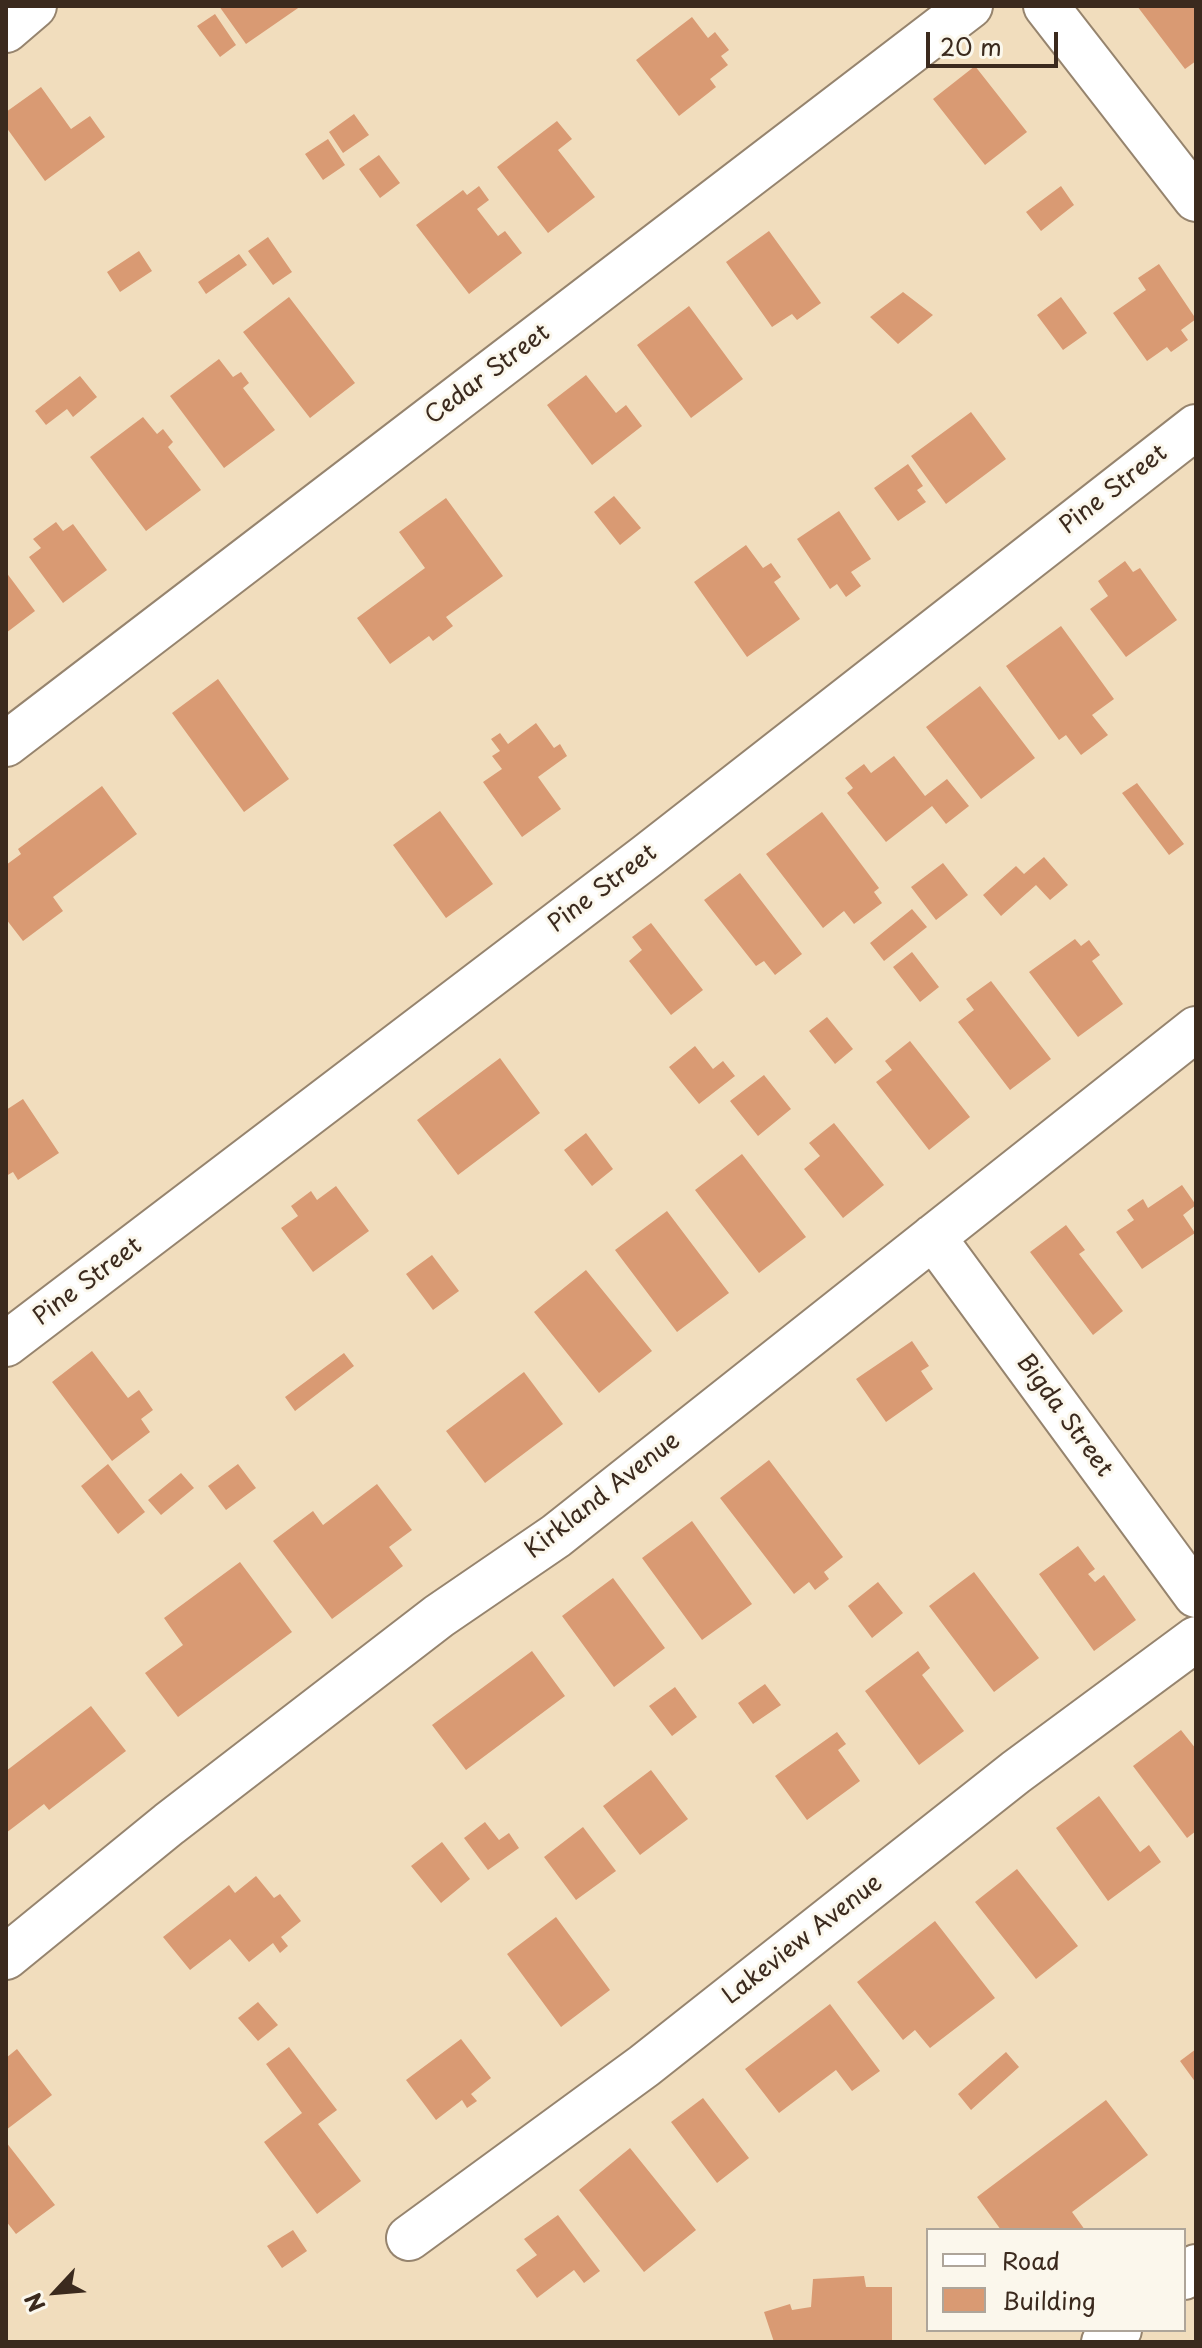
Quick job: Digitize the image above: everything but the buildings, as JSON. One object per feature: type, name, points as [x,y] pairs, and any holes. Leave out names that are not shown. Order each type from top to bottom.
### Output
[{"type":"street","points":[[6,30],[34,6]]},
{"type":"street","name":"Cedar Street","points":[[6,744],[970,6]]},
{"type":"street","points":[[1046,6],[1196,199]]},
{"type":"street","name":"Pine Street","points":[[6,1344],[647,856],[1196,427]]},
{"type":"street","name":"Kirkland Avenue","points":[[6,1957],[169,1824],[439,1616],[556,1536],[1196,1029]]},
{"type":"street","name":"Bigda Street","points":[[933,1237],[1196,1595]]},
{"type":"street","name":"Lakeview Avenue","points":[[409,2238],[644,2066],[1016,1772],[1196,1639]]}]
